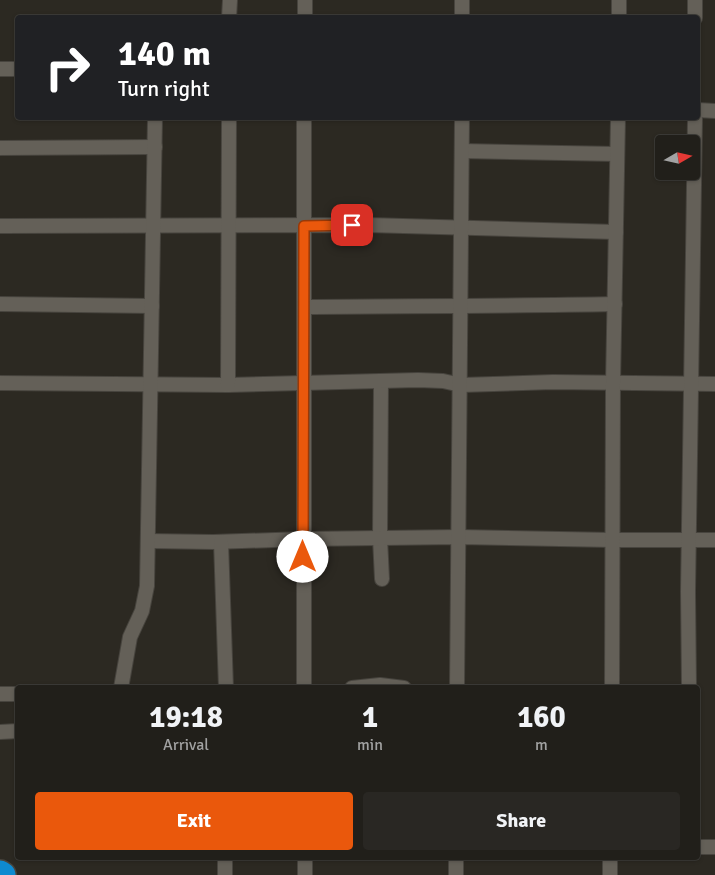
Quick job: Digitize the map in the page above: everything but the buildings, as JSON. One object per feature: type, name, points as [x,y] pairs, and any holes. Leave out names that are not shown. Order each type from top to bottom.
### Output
[{"type":"street","points":[[229,15],[230,0]]},
{"type":"street","points":[[305,0],[305,15]]},
{"type":"street","points":[[462,0],[462,15]]},
{"type":"street","points":[[619,0],[619,15]]},
{"type":"street","points":[[695,0],[695,15]]},
{"type":"street","points":[[0,69],[15,69]]},
{"type":"street","points":[[700,110],[715,111]]},
{"type":"street","points":[[122,685],[130,636],[142,611],[146,597],[155,120]]},
{"type":"street","points":[[228,385],[229,120]]},
{"type":"street","points":[[304,120],[304,685]]},
{"type":"street","points":[[457,685],[462,120]]},
{"type":"street","points":[[612,685],[613,384],[618,120]]},
{"type":"street","points":[[689,685],[689,540],[695,120]]},
{"type":"street","points":[[0,148],[155,147]]},
{"type":"street","points":[[462,152],[617,154]]},
{"type":"street","points":[[0,226],[304,226],[616,232]]},
{"type":"street","points":[[0,304],[152,306]]},
{"type":"street","points":[[304,307],[461,305],[501,307],[614,304]]},
{"type":"street","points":[[381,381],[380,538],[382,579]]},
{"type":"street","points":[[0,383],[228,385],[443,381],[461,385],[553,382],[715,384]]},
{"type":"street","points":[[148,541],[221,542],[459,537],[715,540]]},
{"type":"street","points":[[221,542],[226,685]]},
{"type":"street","points":[[0,694],[15,694]]},
{"type":"street","points":[[0,732],[15,731]]},
{"type":"street","points":[[700,847],[715,848]]},
{"type":"street","points":[[225,860],[225,875]]},
{"type":"street","points":[[305,860],[305,875]]},
{"type":"street","points":[[456,860],[456,875]]},
{"type":"street","points":[[610,860],[610,875]]},
{"type":"route","points":[[303,557],[304,226],[352,225]]}]
